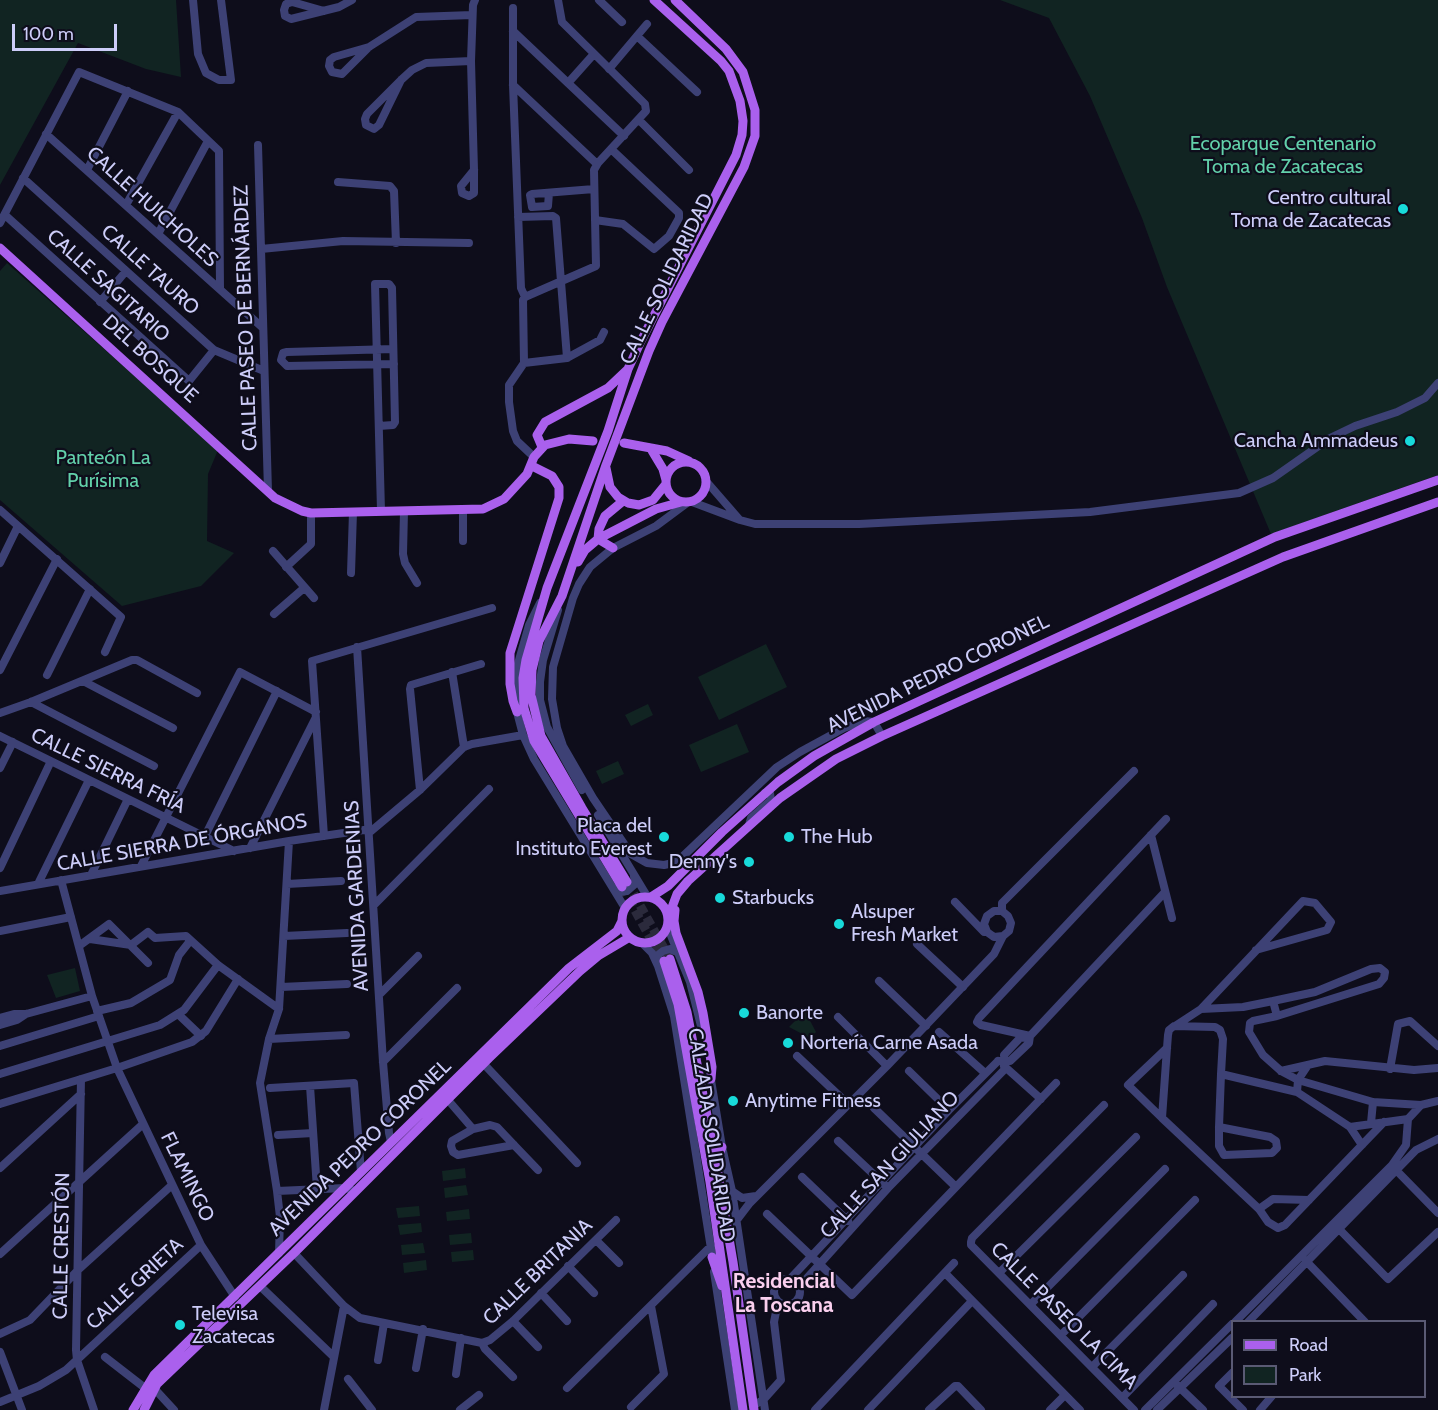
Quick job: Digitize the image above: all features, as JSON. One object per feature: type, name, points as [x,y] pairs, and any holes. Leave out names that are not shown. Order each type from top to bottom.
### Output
[{"type":"main road","name":"CALLE SOLIDARIDAD","points":[[546,588],[608,431],[639,343],[736,155],[742,135],[743,122],[738,92],[725,66],[654,0]]},
{"type":"main road","name":"CALLE SOLIDARIDAD","points":[[562,596],[606,465],[653,341],[744,166],[755,136],[755,110],[743,72],[726,49],[675,0]]},
{"type":"main road","name":"DEL BOSQUE","points":[[2,253],[275,498],[311,513]]},
{"type":"main road","points":[[542,447],[537,435],[545,422],[608,388],[628,369]]},
{"type":"main road","points":[[311,513],[483,509],[504,499],[527,474],[542,447],[560,440],[593,441]]},
{"type":"main road","points":[[566,583],[585,550],[598,539],[656,509],[687,502],[704,492],[706,481],[703,471],[694,464],[667,451],[624,443]]},
{"type":"main road","points":[[651,449],[663,469],[671,495],[687,502]]},
{"type":"main road","points":[[517,712],[510,684],[510,653],[559,498],[559,487],[552,476],[542,471],[533,461]]},
{"type":"main road","points":[[606,465],[610,487],[618,498],[635,505],[653,500],[666,482],[670,471],[678,464],[683,462],[694,464]]},
{"type":"main road","name":"AVENIDA PEDRO CORONEL","points":[[649,896],[668,886],[765,793],[814,756],[874,722],[1275,537],[1438,480]]},
{"type":"main road","points":[[598,539],[599,529],[605,516],[623,501]]},
{"type":"main road","name":"AVENIDA PEDRO CORONEL","points":[[668,922],[672,905],[682,887],[801,781],[836,759],[882,736],[1283,557],[1438,502]]},
{"type":"main road","points":[[598,539],[613,548]]},
{"type":"main road","points":[[546,588],[526,660],[524,708],[540,753],[624,885],[549,752],[533,707],[532,670],[539,641],[562,596]]},
{"type":"main road","points":[[711,1079],[712,1067],[703,1013],[698,992],[676,933],[674,915],[685,890],[731,847],[735,838]]},
{"type":"main road","points":[[649,896],[662,905],[668,922],[660,937],[649,943],[642,943],[630,937],[622,921],[625,908],[632,901],[649,896]]},
{"type":"main road","name":"AVENIDA PEDRO CORONEL","points":[[133,1410],[149,1386],[294,1253],[448,1100],[481,1061],[574,963],[617,931],[622,921]]},
{"type":"main road","name":"AVENIDA PEDRO CORONEL","points":[[202,1335],[235,1297],[391,1142],[579,971],[598,956],[630,937]]},
{"type":"main road","name":"CALZADA SOLIDARIDAD","points":[[667,959],[687,1012],[737,1259],[754,1408]]},
{"type":"main road","name":"CALZADA SOLIDARIDAD","points":[[667,959],[684,1034],[710,1182],[743,1410]]},
{"type":"main road","points":[[716,1162],[722,1147]]},
{"type":"main road","points":[[712,1257],[729,1308]]},
{"type":"main road","name":"AVENIDA PEDRO CORONEL","points":[[144,1410],[149,1386]]},
{"type":"street","points":[[193,0],[198,54],[206,73],[219,80],[231,80],[221,0]]},
{"type":"street","points":[[324,11],[289,2],[284,10],[285,16],[291,19],[339,8],[352,0]]},
{"type":"street","points":[[474,170],[471,61],[472,15],[475,0]]},
{"type":"street","points":[[525,297],[596,266],[594,170],[646,111],[645,104],[562,22],[558,0]]},
{"type":"street","points":[[599,0],[622,22]]},
{"type":"street","points":[[513,8],[513,85],[518,217],[521,288],[525,297],[523,300],[524,363],[509,385],[509,402],[513,431],[517,441],[533,461]]},
{"type":"street","points":[[369,47],[334,57],[330,60],[329,66],[332,72],[342,74],[369,47],[416,17],[472,15]]},
{"type":"street","points":[[609,69],[647,24]]},
{"type":"street","points":[[513,31],[624,136]]},
{"type":"street","points":[[637,36],[698,92]]},
{"type":"street","points":[[568,83],[593,55]]},
{"type":"street","points":[[400,80],[380,126],[374,129],[366,125],[367,114],[400,80],[426,63],[471,61]]},
{"type":"street","points":[[0,223],[79,72],[178,112],[219,151],[220,289]]},
{"type":"street","points":[[513,85],[597,164]]},
{"type":"street","points":[[87,170],[129,91]]},
{"type":"street","points":[[126,205],[178,112]]},
{"type":"street","points":[[639,120],[690,170]]},
{"type":"street","name":"CALLE HUICHOLES","points":[[46,134],[263,328]]},
{"type":"street","points":[[158,234],[208,141]]},
{"type":"street","name":"CALLE PASEO DE BERNÁRDEZ","points":[[258,145],[268,491]]},
{"type":"street","points":[[595,220],[623,224],[654,249],[669,236],[679,218],[679,213],[611,149]]},
{"type":"street","name":"CALLE TAURO","points":[[23,178],[214,350],[264,371]]},
{"type":"street","points":[[338,182],[390,186],[394,191],[396,243]]},
{"type":"street","points":[[549,192],[549,206],[533,208],[530,195],[532,194],[549,192],[594,189]]},
{"type":"street","name":"CALLE SAGITARIO","points":[[5,215],[189,381],[214,350]]},
{"type":"street","points":[[518,217],[554,216],[556,218],[567,358]]},
{"type":"street","points":[[261,249],[343,241],[469,243]]},
{"type":"street","points":[[100,302],[126,271]]},
{"type":"street","points":[[379,426],[393,425],[395,422],[392,288],[389,284],[375,284],[381,511]]},
{"type":"street","points":[[524,363],[567,358],[600,340],[604,332]]},
{"type":"street","points":[[393,349],[288,352],[284,353],[281,360],[287,366],[394,364]]},
{"type":"street","points":[[882,736],[874,722],[864,721],[844,728],[777,767],[680,859],[664,865],[640,860],[631,854],[612,828],[572,763],[557,728],[552,699],[553,667],[573,598],[590,567],[613,548],[657,526],[687,502],[755,524],[859,524],[1090,512],[1239,493],[1255,488],[1273,478],[1330,438],[1355,426],[1397,412],[1425,398],[1438,382]]},
{"type":"street","points":[[706,481],[740,520]]},
{"type":"street","points":[[463,509],[463,541]]},
{"type":"street","points":[[0,510],[121,617],[105,652]]},
{"type":"street","points":[[404,510],[403,554],[405,563],[417,583]]},
{"type":"street","points":[[351,573],[353,512]]},
{"type":"street","points":[[286,567],[311,544],[311,513]]},
{"type":"street","points":[[0,563],[3,549],[18,526]]},
{"type":"street","points":[[273,551],[314,598]]},
{"type":"street","points":[[0,670],[57,559]]},
{"type":"street","points":[[274,614],[304,588]]},
{"type":"street","points":[[546,588],[529,625],[520,655],[515,684],[517,712],[523,735],[534,759],[625,908]]},
{"type":"street","points":[[47,675],[90,589]]},
{"type":"street","points":[[562,596],[543,660],[540,682],[542,710],[547,727],[557,746],[649,896]]},
{"type":"street","points":[[324,836],[312,661],[492,608]]},
{"type":"street","name":"AVENIDA GARDENIAS","points":[[357,647],[383,1062],[391,1142]]},
{"type":"street","points":[[0,713],[132,660],[136,660],[197,693]]},
{"type":"street","points":[[420,790],[411,685],[481,664]]},
{"type":"street","points":[[141,866],[240,672],[316,715]]},
{"type":"street","points":[[452,672],[464,747]]},
{"type":"street","points":[[83,681],[173,728]]},
{"type":"street","points":[[205,836],[277,691]]},
{"type":"street","points":[[31,702],[154,766]]},
{"type":"street","points":[[250,848],[316,715]]},
{"type":"street","points":[[370,832],[420,790],[464,747],[523,735]]},
{"type":"street","name":"CALLE SIERRA FRÍA","points":[[0,736],[234,851]]},
{"type":"street","points":[[0,768],[13,742]]},
{"type":"street","points":[[0,868],[51,761]]},
{"type":"street","points":[[1002,911],[1002,903],[1134,771]]},
{"type":"street","points":[[38,885],[89,780]]},
{"type":"street","points":[[374,905],[489,789]]},
{"type":"street","points":[[749,825],[750,818],[771,800],[770,793],[765,793]]},
{"type":"street","points":[[91,875],[128,799]]},
{"type":"street","points":[[1030,1036],[981,1026],[977,1022],[1166,819]]},
{"type":"street","name":"CALLE SIERRA DE ÓRGANOS","points":[[0,891],[289,841],[364,830],[370,832]]},
{"type":"street","points":[[1150,835],[1172,918]]},
{"type":"street","points":[[279,1253],[280,1217],[277,1191],[260,1090],[269,1039],[279,1009],[282,987],[289,841]]},
{"type":"street","points":[[611,885],[619,892],[630,889],[635,884],[632,870]]},
{"type":"street","name":"FLAMINGO","points":[[61,880],[92,996],[117,1068],[201,1245],[235,1297]]},
{"type":"street","points":[[287,884],[342,881]]},
{"type":"street","points":[[1003,1063],[1010,1061],[1029,1043],[1030,1036],[1165,891]]},
{"type":"street","points":[[1162,1118],[1169,1030],[1200,1010],[1256,950],[1303,901],[1315,903],[1331,922],[1327,930],[1256,950]]},
{"type":"street","points":[[955,902],[984,932],[994,937],[1003,936]]},
{"type":"street","points":[[736,1221],[742,1211],[849,1105],[994,954],[1003,936],[1009,931],[1011,923],[1008,916],[1002,911],[994,911],[987,916],[984,924],[987,932]]},
{"type":"street","points":[[0,931],[71,917]]},
{"type":"street","name":"CALZADA SOLIDARIDAD","points":[[668,922],[666,985],[682,1056],[735,1410]]},
{"type":"street","points":[[79,946],[109,924],[148,963]]},
{"type":"street","points":[[90,939],[131,945],[148,932],[154,938],[186,936],[218,965],[279,1009]]},
{"type":"street","points":[[284,936],[347,933]]},
{"type":"street","points":[[0,1046],[131,1003],[170,980],[179,955],[190,940]]},
{"type":"street","name":"CALZADA SOLIDARIDAD","points":[[642,943],[652,953],[667,959],[694,994],[732,1191],[737,1259]]},
{"type":"street","points":[[917,944],[963,987]]},
{"type":"street","points":[[379,995],[418,956]]},
{"type":"street","points":[[0,1074],[160,1025],[178,1014],[195,998],[218,965]]},
{"type":"street","points":[[1200,1010],[1243,1007],[1315,992],[1371,969],[1380,969],[1385,972],[1379,984],[1277,1016],[1253,1021],[1250,1023],[1249,1032],[1263,1055],[1281,1071],[1298,1080],[1373,1102],[1421,1105],[1438,1101]]},
{"type":"street","points":[[0,1104],[192,1042],[201,1036],[238,980]]},
{"type":"street","points":[[879,981],[926,1026]]},
{"type":"street","points":[[282,987],[347,984]]},
{"type":"street","points":[[383,1062],[457,988]]},
{"type":"street","points":[[0,1018],[26,1014],[92,996]]},
{"type":"street","points":[[1273,1001],[1277,1016]]},
{"type":"street","points":[[1200,1010],[1201,1026]]},
{"type":"street","points":[[0,1025],[17,1020],[26,1014]]},
{"type":"street","points":[[178,1014],[201,1036]]},
{"type":"street","points":[[838,1017],[887,1066]]},
{"type":"street","points":[[1390,1069],[1398,1024],[1410,1021],[1438,1046]]},
{"type":"street","points":[[1174,1026],[1215,1027],[1220,1030],[1223,1039],[1219,1127],[1219,1146],[1224,1155],[1272,1153],[1276,1148],[1276,1142],[1270,1137],[1219,1127]]},
{"type":"street","points":[[939,1032],[985,1073]]},
{"type":"street","points":[[269,1039],[346,1035]]},
{"type":"street","points":[[1167,1047],[1128,1085],[1259,1209],[1268,1222],[1278,1228],[1285,1225],[1384,1122]]},
{"type":"street","points":[[797,1056],[849,1105]]},
{"type":"street","points":[[481,1061],[577,1163]]},
{"type":"street","points":[[1281,1071],[1325,1061],[1390,1069],[1438,1068]]},
{"type":"street","points":[[1003,1063],[1041,1099]]},
{"type":"street","name":"CALLE SAN GIULIANO","points":[[799,1287],[854,1226],[914,1147],[985,1073],[1003,1063]]},
{"type":"street","name":"CALLE SAN GIULIANO","points":[[790,1280],[846,1219],[922,1154],[1003,1063]]},
{"type":"street","points":[[1298,1092],[1298,1080],[1308,1065]]},
{"type":"street","points":[[909,1071],[949,1110]]},
{"type":"street","points":[[1221,1074],[1298,1092],[1350,1127],[1362,1145]]},
{"type":"street","name":"CALLE CRESTÓN","points":[[81,1079],[77,1360],[94,1410]]},
{"type":"street","points":[[270,1088],[354,1083],[361,1172]]},
{"type":"street","points":[[767,1214],[852,1295],[1056,1083]]},
{"type":"street","points":[[310,1086],[317,1189]]},
{"type":"street","points":[[0,1168],[81,1094]]},
{"type":"street","points":[[448,1100],[473,1129]]},
{"type":"street","points":[[1371,1123],[1373,1102]]},
{"type":"street","name":"CALLE PASEO LA CIMA","points":[[1104,1105],[972,1238],[971,1245],[1134,1410]]},
{"type":"street","points":[[1350,1127],[1407,1119],[1421,1105]]},
{"type":"street","points":[[874,1108],[956,1187]]},
{"type":"street","points":[[1250,1320],[1394,1167],[1406,1145],[1407,1119]]},
{"type":"street","points":[[0,1254],[143,1124]]},
{"type":"street","points":[[514,1144],[458,1155],[453,1152],[451,1146],[452,1141],[473,1129],[490,1125],[497,1127],[514,1144],[538,1170]]},
{"type":"street","points":[[278,1135],[313,1132]]},
{"type":"street","points":[[999,1273],[1136,1137]]},
{"type":"street","points":[[1237,1320],[1394,1167],[1416,1150],[1438,1139]]},
{"type":"street","points":[[838,1141],[885,1185]]},
{"type":"street","points":[[1406,1145],[1416,1150]]},
{"type":"street","points":[[1394,1167],[1438,1213]]},
{"type":"street","points":[[1031,1304],[1165,1169]]},
{"type":"street","points":[[802,1177],[854,1226]]},
{"type":"street","points":[[0,1334],[30,1320],[79,1269],[172,1185]]},
{"type":"street","points":[[277,1191],[345,1188],[356,1191]]},
{"type":"street","points":[[732,1191],[742,1198],[757,1196]]},
{"type":"street","points":[[1259,1209],[1273,1199],[1309,1200]]},
{"type":"street","points":[[1061,1335],[1195,1200]]},
{"type":"street","name":"CALLE BRITANIA","points":[[294,1253],[344,1306],[360,1318],[482,1342],[490,1340],[513,1321],[616,1220]]},
{"type":"street","points":[[1338,1228],[1388,1279],[1438,1232]]},
{"type":"street","points":[[596,1240],[619,1263]]},
{"type":"street","name":"CALLE GRIETA","points":[[0,1402],[54,1378],[77,1360],[201,1245]]},
{"type":"street","points":[[567,1388],[711,1246]]},
{"type":"street","points":[[1306,1261],[1363,1320]]},
{"type":"street","points":[[815,1410],[954,1263]]},
{"type":"street","points":[[568,1266],[594,1293]]},
{"type":"street","points":[[945,1273],[1080,1410]]},
{"type":"street","points":[[1092,1367],[1183,1275]]},
{"type":"street","points":[[765,1410],[741,1280],[776,1284],[782,1280],[790,1280],[799,1287],[800,1294],[797,1301],[790,1305],[783,1305],[774,1296],[776,1284]]},
{"type":"street","points":[[260,1286],[334,1357]]},
{"type":"street","points":[[542,1293],[567,1321]]},
{"type":"street","points":[[868,1410],[972,1301]]},
{"type":"street","points":[[1122,1398],[1213,1304]]},
{"type":"street","points":[[754,1408],[781,1380],[774,1322],[776,1312],[783,1305]]},
{"type":"street","points":[[324,1410],[344,1306]]},
{"type":"street","points":[[631,1407],[664,1374],[651,1306]]},
{"type":"street","points":[[513,1321],[538,1347]]},
{"type":"street","points":[[378,1360],[384,1323]]},
{"type":"street","points":[[1157,1410],[1176,1384],[1231,1326]]},
{"type":"street","points":[[416,1368],[423,1329]]},
{"type":"street","points":[[456,1374],[461,1338]]},
{"type":"street","points":[[1145,1410],[1231,1340]]},
{"type":"street","points":[[482,1342],[485,1349],[513,1377]]},
{"type":"street","points":[[0,1352],[22,1410]]},
{"type":"street","points":[[105,1357],[149,1386],[174,1410]]},
{"type":"street","points":[[1231,1375],[1219,1386],[1243,1410]]},
{"type":"street","points":[[348,1379],[372,1410]]},
{"type":"street","points":[[1176,1384],[1203,1410]]},
{"type":"street","points":[[929,1410],[955,1386],[958,1386],[981,1410]]},
{"type":"street","points":[[460,1410],[479,1395]]},
{"type":"street","points":[[1050,1410],[1065,1395]]},
{"type":"street","points":[[1260,1410],[1270,1398]]},
{"type":"green space","points":[[0,0],[176,0],[181,77],[146,69],[78,43],[0,185]]},
{"type":"green space","name":"Ecoparque Centenario Toma de Zacatecas","points":[[1000,0],[1438,0],[1438,475],[1271,534],[1090,96],[1049,18]]},
{"type":"green space","name":"Panteón La Purísima","points":[[7,263],[218,450],[208,474],[207,541],[234,553],[201,586],[122,606],[0,500],[0,271]]},
{"type":"green space","points":[[766,644],[787,687],[719,720],[698,677]]},
{"type":"green space","points":[[648,704],[653,715],[631,726],[625,715]]},
{"type":"green space","points":[[737,724],[749,752],[701,772],[689,745]]},
{"type":"green space","points":[[618,761],[624,774],[602,784],[596,771]]},
{"type":"green space","points":[[75,968],[80,991],[56,998],[47,975]]},
{"type":"green space","points":[[805,1011],[816,1032],[810,1038],[789,1027]]},
{"type":"green space","points":[[465,1168],[466,1178],[443,1181],[442,1171]]},
{"type":"green space","points":[[466,1185],[468,1195],[445,1198],[444,1188]]},
{"type":"green space","points":[[419,1206],[420,1216],[398,1218],[396,1208]]},
{"type":"green space","points":[[469,1209],[470,1219],[447,1221],[446,1212]]},
{"type":"green space","points":[[421,1223],[422,1232],[400,1235],[398,1225]]},
{"type":"green space","points":[[471,1233],[472,1243],[450,1245],[449,1235]]},
{"type":"green space","points":[[423,1243],[425,1253],[402,1255],[401,1245]]},
{"type":"green space","points":[[473,1250],[474,1260],[452,1262],[451,1252]]},
{"type":"green space","points":[[426,1260],[427,1270],[404,1273],[403,1263]]},
{"type":"tunnel","points":[[627,882],[670,959]]},
{"type":"tunnel","points":[[622,887],[663,961]]},
{"type":"place","name":"Centro cultural Toma de Zacatecas","points":[[1403,209]]},
{"type":"place","name":"Cancha Ammadeus","points":[[1410,441]]},
{"type":"place","name":"Placa del Instituto Everest","points":[[664,837]]},
{"type":"place","name":"The Hub","points":[[789,837]]},
{"type":"place","name":"Denny's","points":[[749,862]]},
{"type":"place","name":"Starbucks","points":[[720,898]]},
{"type":"place","name":"Alsuper Fresh Market","points":[[839,924]]},
{"type":"place","name":"Banorte","points":[[744,1013]]},
{"type":"place","name":"Nortería Carne Asada","points":[[788,1043]]},
{"type":"place","name":"Anytime Fitness","points":[[733,1101]]},
{"type":"place","name":"Televisa Zacatecas","points":[[180,1325]]},
{"type":"district","name":"Residencial La Toscana","points":[[784,1294]]}]
